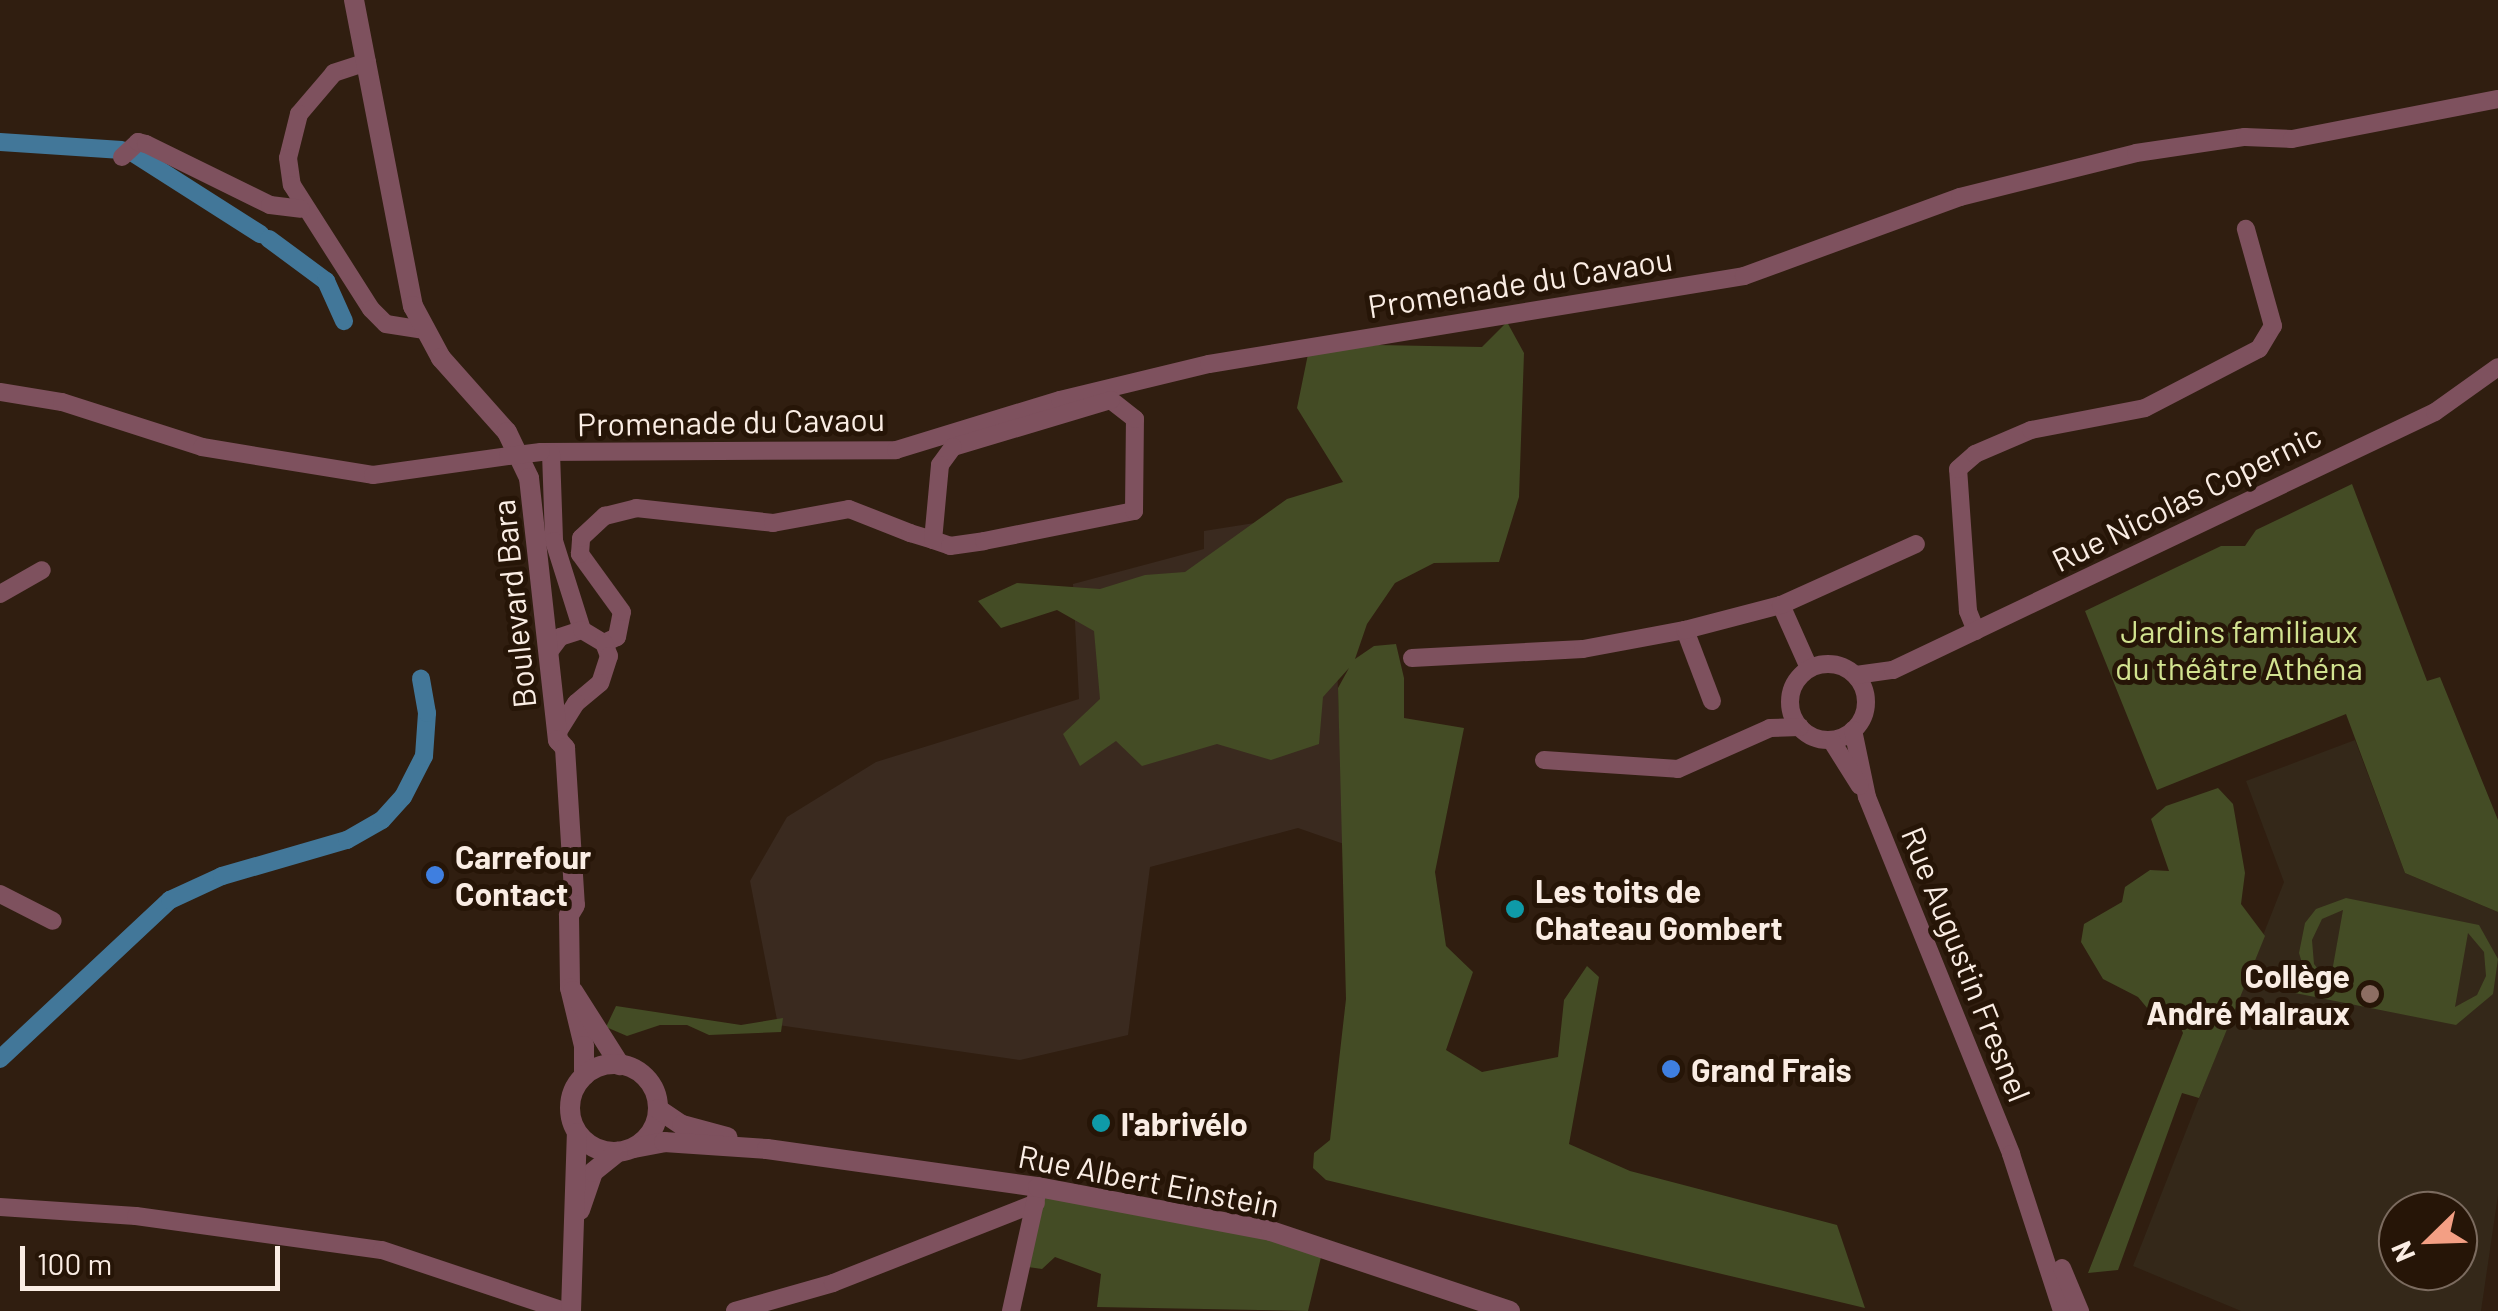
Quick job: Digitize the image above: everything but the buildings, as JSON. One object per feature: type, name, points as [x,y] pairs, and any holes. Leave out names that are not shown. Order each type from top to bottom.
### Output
[{"type":"street","points":[[354,0],[403,275],[422,330],[531,456],[582,630],[604,642],[609,656],[600,682],[558,736]]},
{"type":"street","points":[[367,62],[334,73],[299,114],[288,158],[302,209],[386,324],[422,330]]},
{"type":"street","name":"Promenade du Cavaou","points":[[0,392],[62,402],[202,447],[373,475],[531,456],[896,450],[1060,400],[1209,364],[1744,276],[1960,197],[2136,153],[2245,137],[2292,139],[2498,99]]},
{"type":"street","points":[[127,152],[146,144],[270,206],[302,209]]},
{"type":"street","points":[[1976,632],[1968,612],[1958,469],[1975,454],[2031,430],[2145,408],[2258,349],[2272,326],[2246,229]]},
{"type":"street","name":"Rue Nicolas Copernic","points":[[1856,676],[1893,670],[2435,412],[2498,367]]},
{"type":"street","points":[[604,642],[617,636],[622,612],[587,570],[582,538],[619,510],[773,522],[850,509],[934,540],[984,541],[1134,511],[1135,420],[1112,400],[953,447],[940,466],[934,540]]},
{"type":"street","name":"Boulevard Bara","points":[[531,456],[548,653],[558,736],[564,748],[575,905],[569,915],[570,988],[584,1046],[584,1076]]},
{"type":"street","points":[[1412,658],[1583,648],[1685,630],[1781,605],[1916,544]]},
{"type":"street","points":[[0,594],[42,570]]},
{"type":"street","points":[[1781,605],[1810,668]]},
{"type":"street","points":[[548,653],[560,638],[582,630]]},
{"type":"street","points":[[1685,630],[1712,701]]},
{"type":"street","points":[[1544,760],[1678,769],[1770,728],[1800,727],[1830,740],[1853,730],[1866,699],[1856,676],[1834,664],[1810,668],[1793,686],[1791,706],[1800,727]]},
{"type":"street","name":"Rue Nicolas Copernic","points":[[1866,699],[1893,670]]},
{"type":"street","points":[[1770,728],[1791,706]]},
{"type":"street","name":"Rue Augustin Fresnel","points":[[1853,730],[1868,797],[2010,1154],[2080,1311]]},
{"type":"street","name":"Rue Augustin Fresnel","points":[[1830,740],[1868,797]]},
{"type":"street","points":[[0,894],[53,921]]},
{"type":"street","points":[[570,988],[620,1065],[646,1079],[658,1109],[647,1138],[626,1150],[586,1184],[571,1255]]},
{"type":"street","points":[[0,1208],[136,1216],[382,1250],[568,1311],[577,1133],[571,1098],[584,1076],[620,1065]]},
{"type":"street","name":"Rue Albert Einstein","points":[[658,1109],[682,1125],[768,1149]]},
{"type":"street","points":[[577,1133],[602,1151],[626,1150]]},
{"type":"street","name":"Rue Albert Einstein","points":[[626,1150],[664,1142],[768,1149],[1271,1230],[1510,1311]]},
{"type":"street","name":"Rue Augustin Fresnel","points":[[2010,1154],[2062,1311]]},
{"type":"street","points":[[735,1311],[867,1271],[1037,1195]]},
{"type":"street","points":[[1011,1311],[1037,1195]]},
{"type":"shaded area","points":[[1331,511],[1344,844],[1298,828],[1150,867],[1128,1035],[1020,1060],[778,1025],[750,881],[787,817],[876,762],[1079,699],[1073,584],[1204,549],[1204,531]]},
{"type":"shaded area","name":"Collège André Malraux","points":[[2355,740],[2405,873],[2498,912],[2498,1195],[2481,1311],[2241,1311],[2133,1266],[2284,882],[2246,781]]},
{"type":"green space","points":[[1507,322],[1524,353],[1519,497],[1499,562],[1434,563],[1395,583],[1367,624],[1355,659],[1374,646],[1396,644],[1404,678],[1404,718],[1464,728],[1435,872],[1446,946],[1473,972],[1446,1050],[1482,1072],[1558,1057],[1564,1000],[1587,966],[1599,977],[1569,1144],[1630,1171],[1837,1225],[1865,1308],[1326,1180],[1313,1168],[1314,1153],[1330,1140],[1346,999],[1338,688],[1349,668],[1323,697],[1319,744],[1271,760],[1217,744],[1142,766],[1116,741],[1080,766],[1063,734],[1100,699],[1094,631],[1057,610],[1001,628],[978,601],[1017,583],[1100,589],[1145,575],[1185,572],[1287,499],[1343,482],[1297,408],[1308,354],[1377,345],[1482,347]]},
{"type":"green space","name":"Jardins familiaux du théâtre Athéna","points":[[2352,484],[2427,681],[2440,677],[2498,820],[2498,912],[2405,873],[2346,714],[2157,790],[2085,611],[2221,546],[2245,546],[2256,530]]},
{"type":"green space","points":[[2218,788],[2233,804],[2245,873],[2241,904],[2265,936],[2199,1098],[2182,1093],[2118,1270],[2088,1273],[2183,1033],[2177,1019],[2153,1015],[2138,997],[2103,979],[2081,942],[2084,924],[2122,902],[2125,887],[2150,870],[2169,871],[2151,819],[2166,806]]},
{"type":"green space","points":[[2346,898],[2479,925],[2498,959],[2493,994],[2456,1025],[2274,989],[2277,974],[2307,980],[2299,953],[2305,923],[2316,909]],"holes":[[[2343,910],[2330,983],[2329,983],[2314,964],[2312,940],[2322,919]],[[2468,933],[2484,952],[2486,976],[2477,995],[2455,1007]]]},
{"type":"green space","points":[[616,1006],[741,1025],[783,1018],[781,1032],[709,1035],[687,1025],[660,1025],[627,1036],[606,1027]]},
{"type":"green space","points":[[1038,1187],[1323,1249],[1308,1311],[1097,1307],[1101,1274],[1055,1257],[1042,1269],[1021,1266]]},
{"type":"waterway","points":[[0,142],[122,150]]},
{"type":"waterway","points":[[133,153],[260,234]]},
{"type":"waterway","points":[[269,239],[326,281],[344,321]]},
{"type":"waterway","points":[[0,1059],[170,900],[222,876],[347,840],[382,820],[403,797],[424,756],[427,713],[421,679]]},
{"type":"place","name":"Carrefour Contact","points":[[435,875]]},
{"type":"place","name":"Les toits de Chateau Gombert","points":[[1515,909]]},
{"type":"place","name":"Collège André Malraux","points":[[2370,994]]},
{"type":"place","name":"Grand Frais","points":[[1671,1069]]},
{"type":"place","name":"l'abrivélo","points":[[1101,1123]]}]
